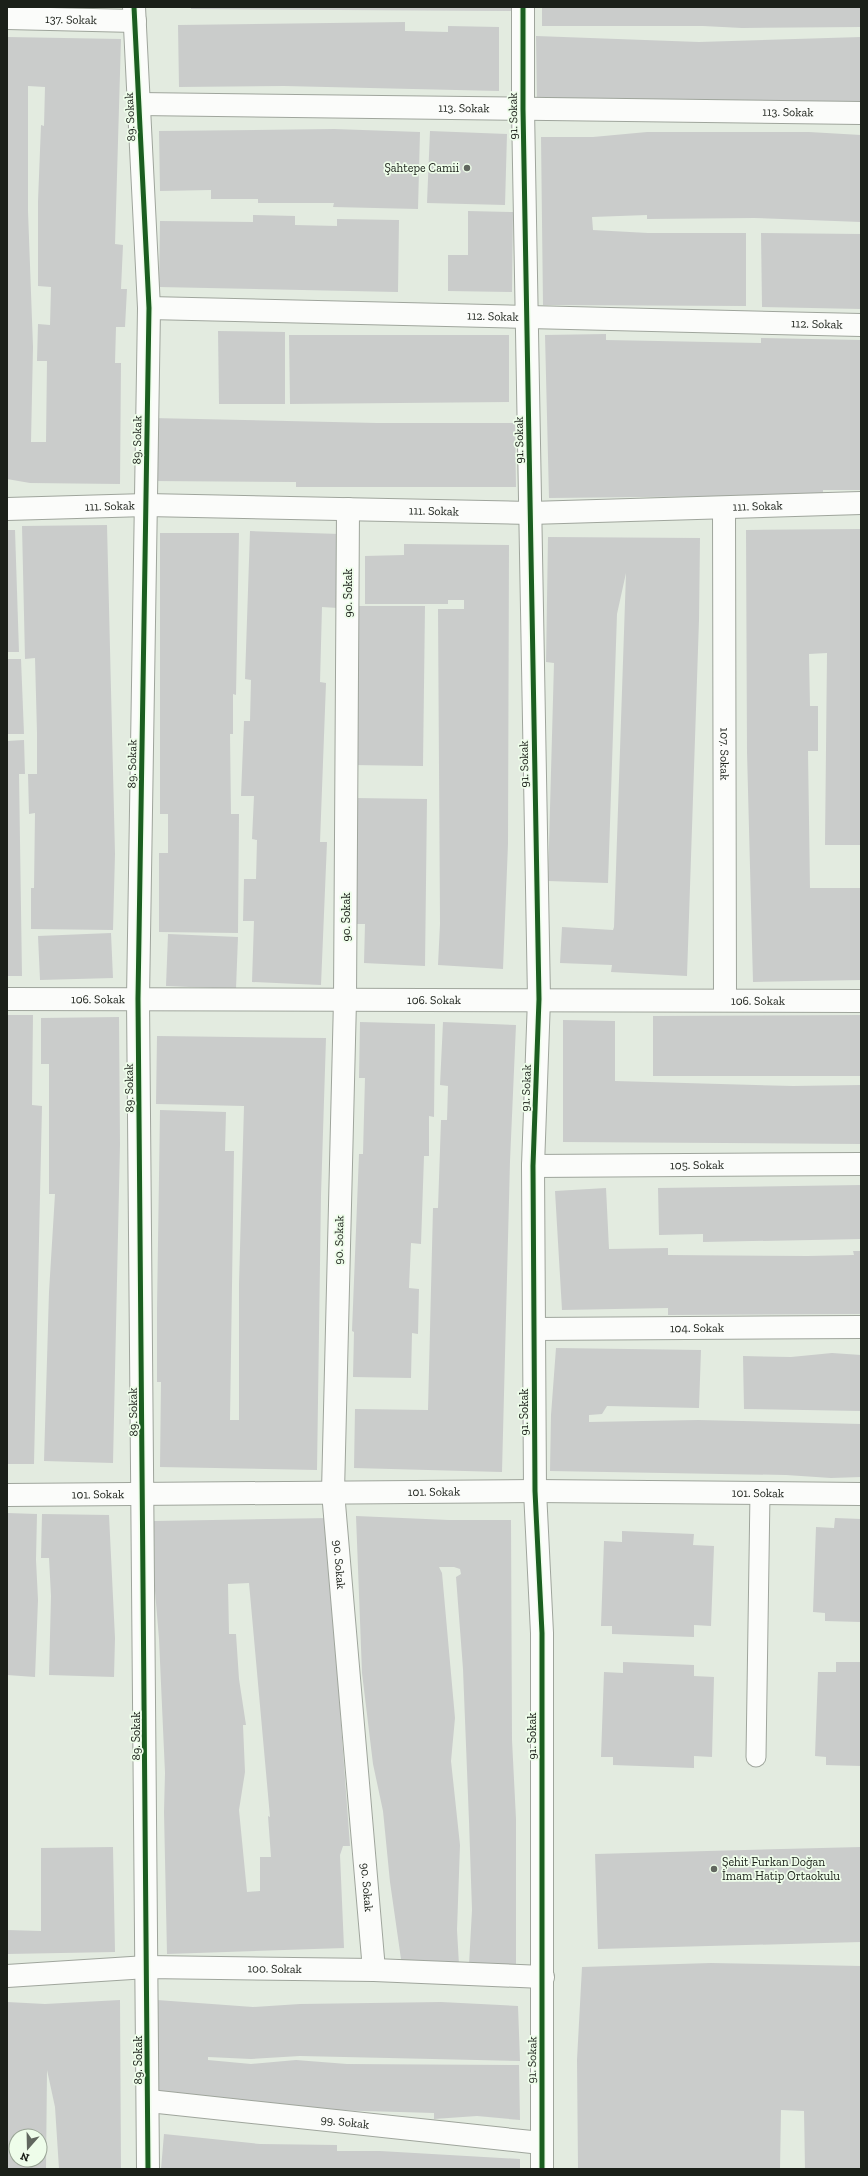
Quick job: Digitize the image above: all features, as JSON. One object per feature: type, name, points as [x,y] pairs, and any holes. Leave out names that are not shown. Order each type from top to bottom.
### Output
[{"type":"street","name":"91. Sokak","points":[[523,7],[526,317],[538,999],[533,1166],[535,1491],[542,1633],[542,2169]]},
{"type":"street","name":"137. Sokak","points":[[7,18],[134,14]]},
{"type":"street","name":"89. Sokak","points":[[134,14],[149,308],[138,999],[144,1492],[148,2169]]},
{"type":"street","name":"113. Sokak","points":[[139,104],[861,114]]},
{"type":"street","name":"112. Sokak","points":[[149,308],[861,325]]},
{"type":"street","name":"111. Sokak","points":[[7,509],[146,505],[530,513],[861,503]]},
{"type":"street","name":"107. Sokak","points":[[724,508],[725,1000]]},
{"type":"street","name":"90. Sokak","points":[[348,509],[346,1000],[333,1492],[374,1970]]},
{"type":"street","name":"106. Sokak","points":[[7,999],[538,999],[861,1001]]},
{"type":"street","name":"105. Sokak","points":[[533,1166],[861,1164]]},
{"type":"street","name":"104. Sokak","points":[[534,1329],[861,1327]]},
{"type":"street","name":"101. Sokak","points":[[7,1495],[144,1492],[535,1491],[861,1494]]},
{"type":"street","name":"100. Sokak","points":[[7,1976],[147,1967],[374,1970],[543,1977]]},
{"type":"street","name":"99. Sokak","points":[[148,2101],[541,2143]]},
{"type":"lane","points":[[756,1756],[760,1493]]},
{"type":"building","points":[[191,7],[511,7],[511,11],[191,9]]},
{"type":"building","points":[[542,7],[861,7],[861,27],[742,28],[703,26],[542,26]]},
{"type":"building","points":[[405,22],[405,31],[448,32],[448,26],[499,27],[499,91],[284,86],[179,87],[178,25]]},
{"type":"building","points":[[536,36],[699,42],[861,37],[861,101],[537,102]]},
{"type":"building","points":[[7,37],[121,39],[115,244],[123,245],[121,289],[127,289],[125,327],[116,327],[115,363],[121,363],[120,484],[30,483],[7,479]],"holes":[[[28,86],[45,87],[44,126],[41,125],[38,201],[38,286],[51,287],[50,325],[38,324],[37,361],[47,361],[46,442],[31,442],[33,347],[28,211]]]},
{"type":"building","points":[[334,129],[420,132],[418,209],[333,207],[334,203],[258,203],[258,199],[211,199],[211,190],[160,191],[159,131]]},
{"type":"building","name":"Şahtepe Camii","points":[[430,131],[507,134],[505,205],[427,203]]},
{"type":"building","points":[[647,132],[809,132],[861,135],[861,222],[754,218],[647,219],[647,215],[592,217],[593,230],[648,233],[746,233],[746,306],[543,305],[541,137],[593,137]]},
{"type":"building","points":[[468,211],[513,212],[512,292],[448,291],[448,255],[468,255]]},
{"type":"building","points":[[253,215],[295,216],[295,225],[337,226],[337,219],[399,220],[398,292],[159,287],[160,221],[253,222]]},
{"type":"building","points":[[761,233],[861,234],[861,309],[762,307]]},
{"type":"building","points":[[218,331],[285,332],[285,404],[219,404]]},
{"type":"building","points":[[606,334],[606,340],[761,343],[761,338],[861,340],[861,490],[823,490],[823,495],[549,498],[545,335]]},
{"type":"building","points":[[289,335],[509,335],[509,402],[290,404]]},
{"type":"building","points":[[152,418],[377,423],[515,423],[516,487],[296,487],[296,482],[152,481]]},
{"type":"building","points":[[107,525],[115,854],[113,930],[31,929],[31,888],[34,888],[35,813],[29,814],[28,774],[37,774],[37,733],[35,658],[25,659],[22,526]]},
{"type":"building","points":[[861,529],[861,845],[825,845],[827,653],[809,654],[810,706],[818,706],[818,751],[808,751],[810,888],[861,888],[861,980],[753,982],[747,752],[746,530]]},
{"type":"building","points":[[7,530],[15,530],[19,652],[7,652]]},
{"type":"building","points":[[250,531],[340,534],[338,608],[322,607],[320,682],[326,683],[320,842],[327,842],[321,985],[252,982],[254,921],[243,921],[244,879],[256,879],[257,840],[252,839],[254,796],[241,796],[244,721],[250,721],[251,680],[245,679]]},
{"type":"building","points":[[160,533],[239,533],[236,695],[233,694],[233,734],[230,734],[231,814],[239,814],[238,933],[159,932],[159,853],[168,853],[168,814],[160,814]]},
{"type":"building","points":[[548,537],[700,538],[699,620],[687,976],[611,972],[612,965],[560,963],[562,927],[613,930],[614,927],[626,573],[617,614],[608,883],[548,881],[554,663],[546,662]]},
{"type":"building","points":[[404,544],[509,545],[508,844],[503,969],[438,965],[440,924],[438,609],[464,609],[464,600],[448,600],[448,604],[365,604],[365,556],[404,555]]},
{"type":"building","points":[[357,606],[425,606],[423,766],[352,765]]},
{"type":"building","points":[[7,659],[21,659],[24,734],[7,734]]},
{"type":"building","points":[[24,740],[25,774],[19,774],[22,976],[7,976],[7,741]]},
{"type":"building","points":[[355,798],[427,799],[425,966],[364,963],[365,924],[355,924]]},
{"type":"building","points":[[111,933],[113,978],[40,980],[38,936]]},
{"type":"building","points":[[168,934],[238,937],[236,989],[166,986]]},
{"type":"building","points":[[7,1015],[33,1015],[32,1105],[42,1106],[34,1464],[7,1464]]},
{"type":"building","points":[[861,1015],[861,1076],[653,1076],[653,1016]]},
{"type":"building","points":[[119,1017],[120,1144],[113,1463],[44,1461],[49,1292],[55,1194],[49,1194],[49,1064],[41,1064],[41,1018]]},
{"type":"building","points":[[563,1020],[615,1021],[615,1081],[793,1086],[861,1085],[861,1144],[563,1142]]},
{"type":"building","points":[[360,1022],[435,1024],[434,1117],[429,1116],[429,1156],[424,1156],[421,1244],[411,1243],[409,1288],[419,1289],[418,1334],[412,1333],[411,1378],[353,1377],[354,1332],[352,1331],[359,1154],[363,1154],[365,1078],[359,1078]]},
{"type":"building","points":[[443,1022],[516,1025],[510,1161],[502,1472],[354,1468],[355,1409],[428,1410],[433,1208],[438,1208],[441,1120],[447,1120],[448,1086],[440,1085]]},
{"type":"building","points":[[157,1036],[326,1038],[321,1195],[317,1470],[160,1467],[161,1382],[157,1382],[157,1309],[160,1110],[226,1112],[225,1151],[234,1151],[230,1420],[239,1420],[239,1284],[244,1106],[156,1104]]},
{"type":"building","points":[[861,1185],[861,1239],[703,1242],[703,1234],[659,1235],[658,1188]]},
{"type":"building","points":[[606,1188],[609,1249],[668,1248],[668,1255],[808,1256],[854,1255],[853,1251],[861,1251],[861,1314],[668,1315],[668,1308],[562,1310],[555,1191]]},
{"type":"building","points":[[556,1348],[701,1350],[699,1408],[607,1406],[602,1414],[589,1415],[589,1422],[698,1420],[861,1424],[861,1477],[831,1478],[786,1475],[550,1471],[551,1415]]},
{"type":"building","points":[[832,1353],[861,1355],[861,1411],[744,1409],[743,1356],[791,1357]]},
{"type":"building","points":[[7,1513],[37,1514],[36,1560],[38,1600],[35,1677],[7,1675]]},
{"type":"building","points":[[42,1514],[109,1515],[115,1638],[114,1677],[49,1675],[51,1596],[49,1558],[41,1558]]},
{"type":"building","points":[[356,1516],[449,1520],[511,1520],[512,1740],[516,1819],[516,1965],[469,1965],[472,1910],[463,1669],[456,1577],[461,1574],[460,1569],[454,1567],[439,1567],[442,1573],[455,1718],[451,1761],[460,1845],[457,1930],[459,1965],[402,1966],[390,1882],[383,1811],[373,1764],[362,1673]]},
{"type":"building","points":[[329,1518],[350,1846],[343,1846],[340,1855],[344,1948],[167,1954],[164,1812],[165,1773],[159,1639],[155,1591],[154,1521]],"holes":[[[249,1583],[270,1817],[268,1816],[271,1857],[260,1857],[260,1891],[247,1892],[239,1810],[245,1772],[243,1725],[246,1725],[239,1679],[236,1634],[229,1634],[228,1584]]]},
{"type":"building","points":[[835,1518],[861,1519],[861,1622],[825,1621],[825,1613],[813,1612],[816,1527],[834,1528]]},
{"type":"building","points":[[622,1531],[694,1534],[693,1545],[714,1546],[711,1626],[694,1625],[694,1637],[612,1634],[612,1626],[601,1626],[604,1541],[622,1542]]},
{"type":"building","points":[[623,1662],[694,1665],[694,1676],[714,1677],[712,1757],[694,1756],[694,1768],[613,1765],[613,1757],[601,1757],[604,1672],[623,1673]]},
{"type":"building","points":[[836,1662],[861,1662],[861,1766],[826,1765],[826,1757],[815,1756],[818,1672],[836,1672]]},
{"type":"building","points":[[113,1847],[115,1952],[7,1954],[7,1930],[41,1931],[41,1848]]},
{"type":"building","points":[[861,1847],[861,1942],[598,1949],[595,1854]]},
{"type":"building","points":[[711,1963],[861,1966],[861,2169],[805,2169],[804,2111],[781,2110],[780,2169],[578,2169],[577,2060],[582,1967]]},
{"type":"building","points":[[120,2000],[121,2169],[59,2169],[55,2107],[47,2070],[46,2128],[8,2128],[8,2168],[46,2169],[7,2169],[7,2002],[45,2004]]},
{"type":"building","points":[[157,2000],[253,2007],[300,2004],[441,2002],[518,2006],[520,2061],[300,2056],[251,2059],[208,2057],[208,2060],[251,2064],[296,2060],[347,2064],[519,2065],[520,2120],[477,2116],[434,2119],[434,2113],[295,2109],[155,2098]]},
{"type":"building","points":[[164,2134],[260,2144],[337,2145],[337,2151],[380,2151],[520,2159],[520,2169],[161,2169]]},
{"type":"cycle path","points":[[134,7],[149,308],[138,999],[148,2169]]},
{"type":"cycle path","points":[[523,7],[523,109],[539,999],[533,1166],[535,1491],[542,1633],[542,2169]]},
{"type":"place","name":"Şahtepe Camii","points":[[467,168]]},
{"type":"place","name":"Şehit Furkan Doğan İmam Hatip Ortaokulu","points":[[714,1869]]}]
